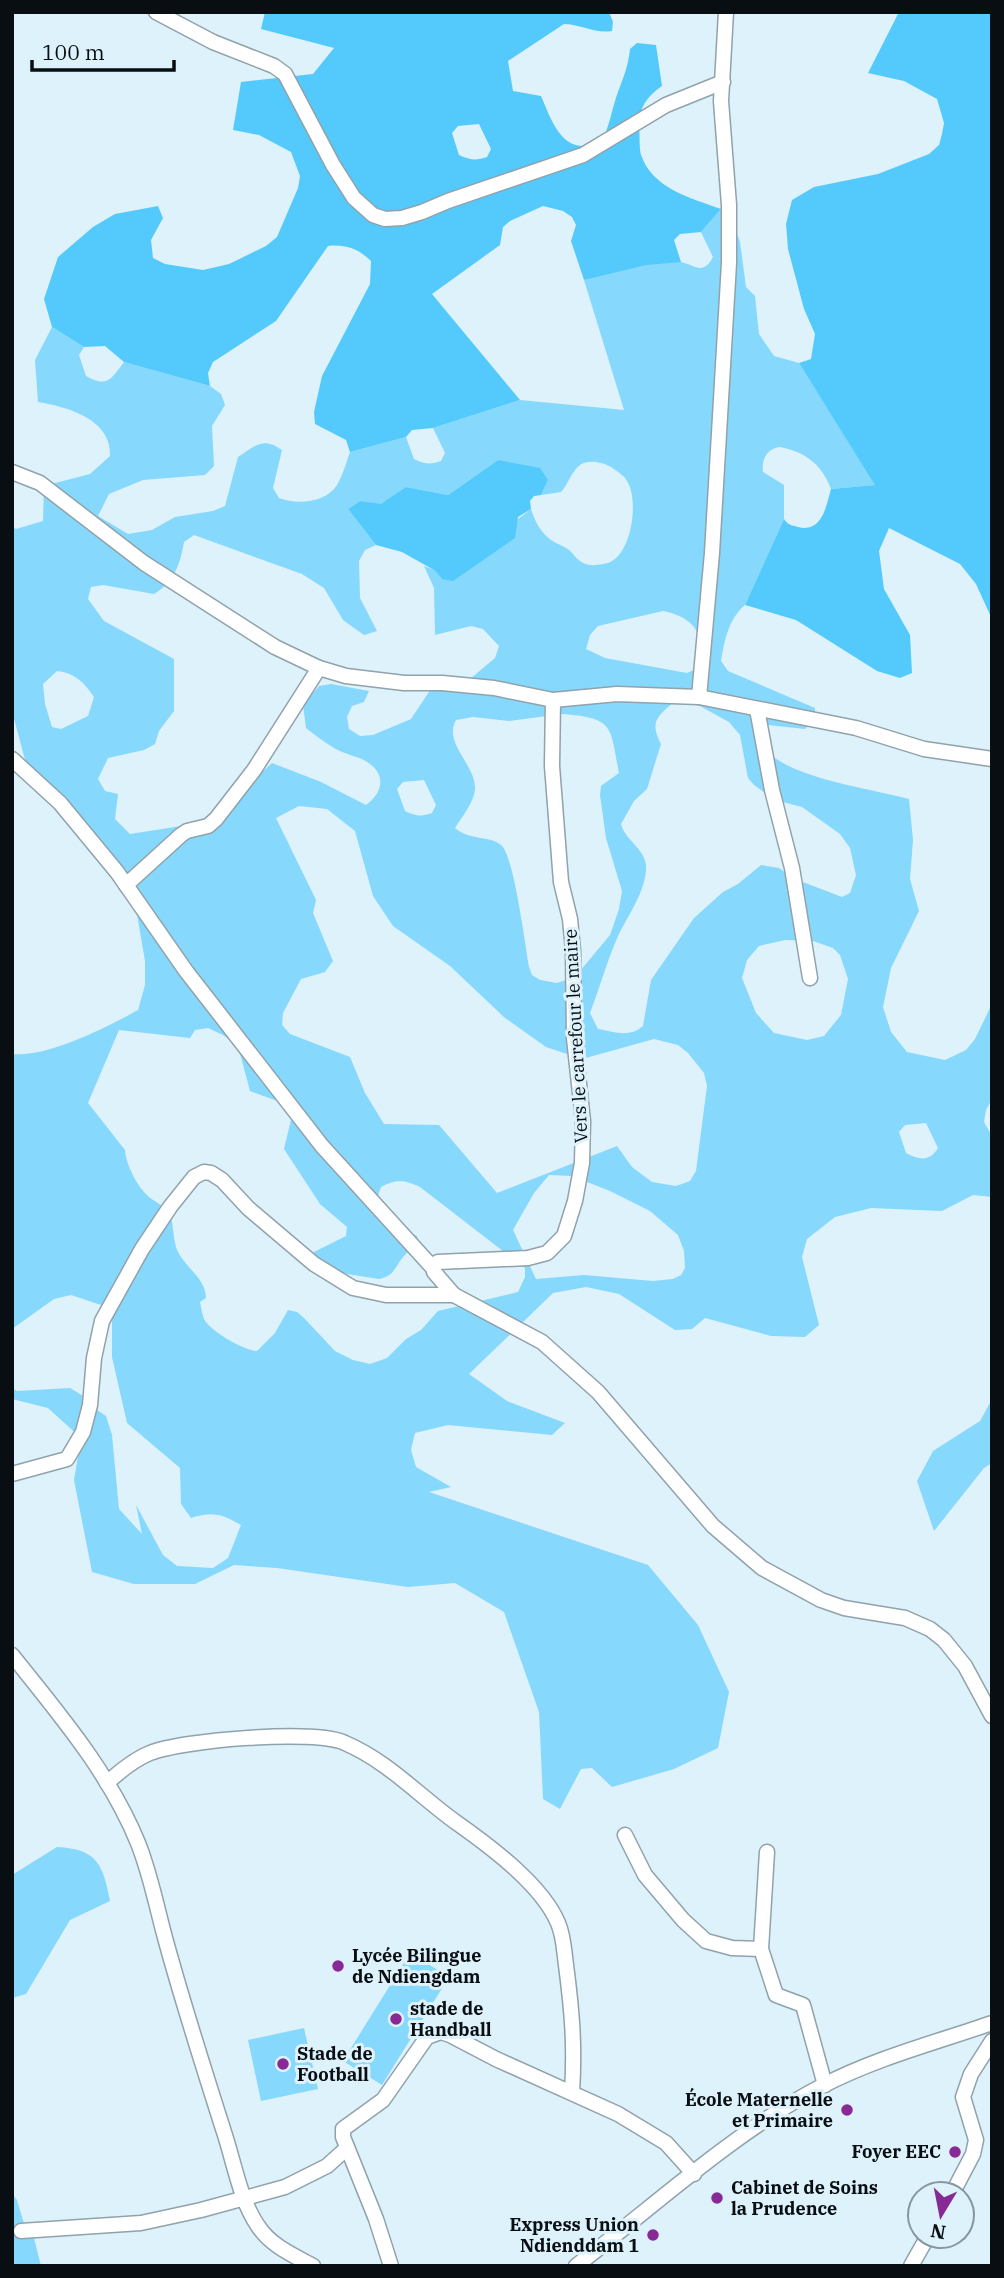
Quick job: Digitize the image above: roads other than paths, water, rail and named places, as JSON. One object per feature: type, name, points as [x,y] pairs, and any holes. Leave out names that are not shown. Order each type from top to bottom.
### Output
[{"type":"street","points":[[156,12],[192,32],[274,66],[285,74],[333,165],[354,198],[373,215],[385,219],[402,218],[422,212],[583,155],[666,105],[723,82]]},
{"type":"street","points":[[699,697],[712,540],[729,263],[729,205],[722,125],[726,12]]},
{"type":"street","points":[[12,472],[40,483],[144,563],[275,647],[319,668],[366,680],[495,688],[553,701],[617,694],[699,697],[856,728],[924,749],[992,759]]},
{"type":"street","points":[[126,885],[181,835],[187,831],[201,829],[216,819],[254,770],[319,668]]},
{"type":"street","name":"Vers le carrefour le maire","points":[[433,1268],[438,1262],[528,1258],[547,1253],[564,1236],[575,1201],[582,1163],[583,1121],[574,1038],[573,950],[570,919],[561,882],[552,766],[553,701]]},
{"type":"street","points":[[757,709],[772,790],[792,868],[810,978]]},
{"type":"street","points":[[12,760],[60,803],[126,885],[186,971],[322,1146],[433,1268],[438,1278],[454,1295],[542,1342],[598,1392],[712,1526],[762,1568],[821,1600],[844,1608],[905,1618],[930,1629],[944,1640],[965,1666],[992,1716]]},
{"type":"street","points":[[12,1474],[67,1459],[83,1432],[90,1405],[94,1358],[102,1321],[170,1207],[194,1177],[204,1172],[222,1180],[248,1208],[314,1264],[353,1288],[386,1295],[454,1295]]},
{"type":"street","points":[[12,1655],[74,1732],[131,1826],[151,1881],[191,2029],[245,2198],[259,2228],[299,2262],[313,2266]]},
{"type":"street","points":[[107,1783],[125,1766],[169,1747],[279,1736],[333,1738],[388,1767],[486,1844],[534,1887],[553,1914],[564,1944],[572,2008],[572,2092]]},
{"type":"street","points":[[625,1835],[645,1875],[682,1920],[706,1941],[732,1948],[761,1949]]},
{"type":"street","points":[[767,1852],[761,1949],[776,1995],[803,2005],[825,2085]]},
{"type":"street","points":[[576,2266],[770,2117],[825,2085],[872,2063],[992,2023]]},
{"type":"street","points":[[391,2266],[376,2219],[343,2137],[343,2129],[383,2100],[427,2037],[441,2032],[618,2114],[673,2149],[694,2174]]},
{"type":"street","points":[[959,2180],[973,2154],[976,2140],[963,2097],[971,2074],[992,2041]]},
{"type":"street","points":[[21,2231],[141,2223],[201,2210],[305,2179],[327,2166],[347,2148]]},
{"type":"street","points":[[911,2266],[920,2250]]},
{"type":"place","name":"Lycée Bilingue de Ndiengdam","points":[[338,1966]]},
{"type":"place","name":"stade de Handball","points":[[396,2019]]},
{"type":"place","name":"Stade de Football","points":[[283,2064]]},
{"type":"place","name":"École Maternelle et Primaire","points":[[847,2110]]},
{"type":"place","name":"Foyer EEC","points":[[955,2152]]},
{"type":"place","name":"Cabinet de Soins la Prudence","points":[[717,2198]]},
{"type":"place","name":"Express Union Ndienddam 1","points":[[653,2235]]}]
